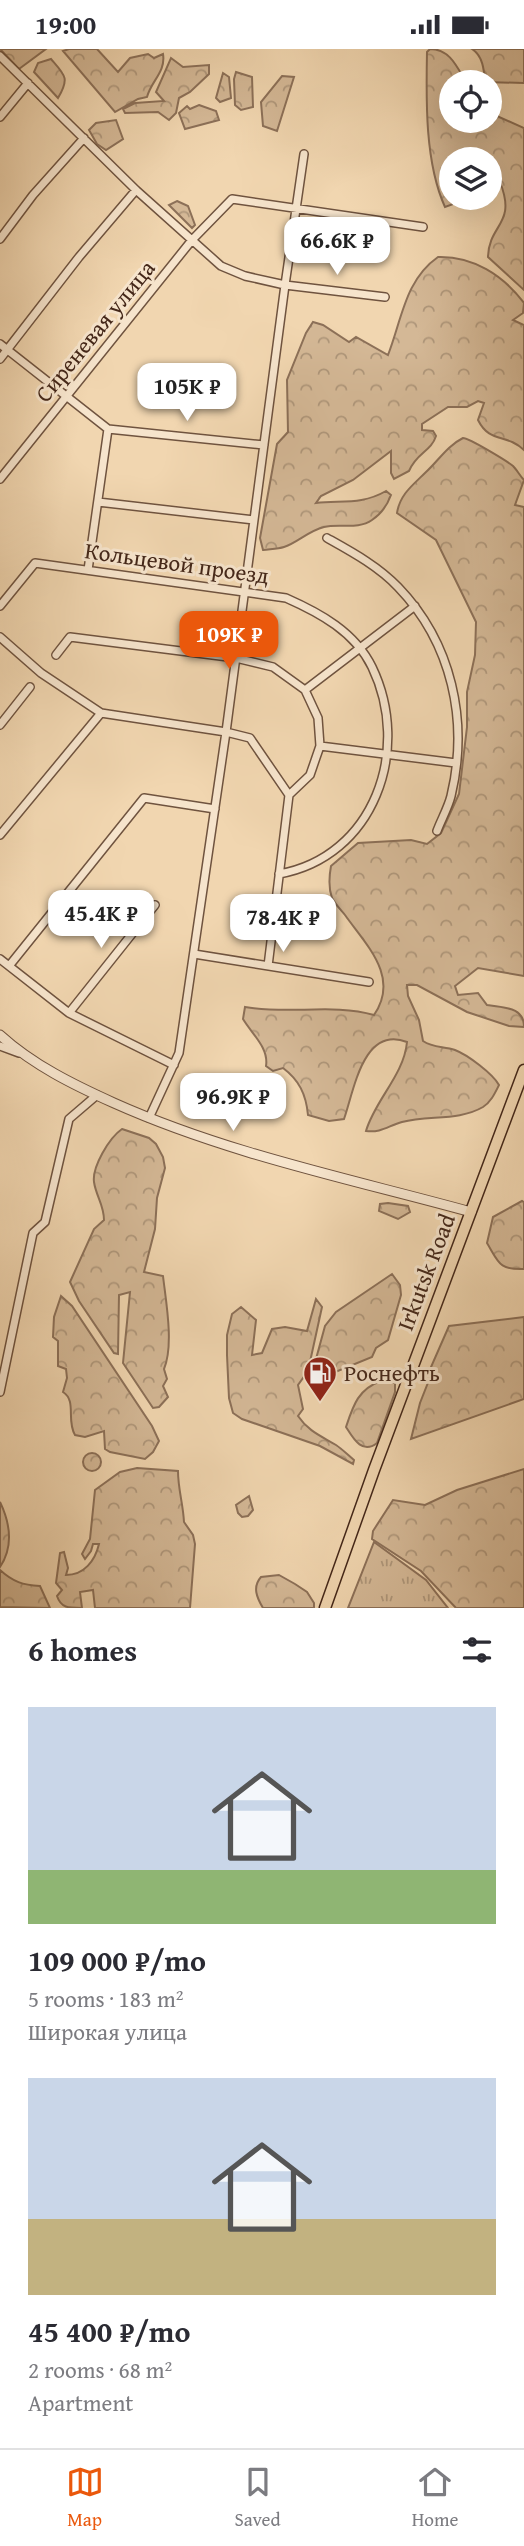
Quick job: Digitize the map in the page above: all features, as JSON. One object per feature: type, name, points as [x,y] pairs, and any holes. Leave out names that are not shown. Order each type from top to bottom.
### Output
[{"type":"main road","name":"Irkutsk Road","points":[[325,1608],[471,1212],[521,1087],[524,1069]]},
{"type":"street","points":[[0,56],[136,190],[221,266],[245,276],[285,285],[385,297]]},
{"type":"street","points":[[0,117],[28,83]]},
{"type":"street","points":[[0,239],[33,195],[84,138]]},
{"type":"street","points":[[149,1118],[179,1053],[226,731],[304,154]]},
{"type":"street","points":[[0,359],[79,257],[136,190]]},
{"type":"street","name":"Сиреневая улица","points":[[0,479],[192,240],[232,199],[296,208]]},
{"type":"street","points":[[296,208],[423,227]]},
{"type":"street","points":[[0,344],[108,429],[264,445]]},
{"type":"street","points":[[88,570],[108,429]]},
{"type":"street","points":[[98,502],[254,520]]},
{"type":"street","points":[[327,538],[377,569],[397,586],[432,631],[446,660],[459,725],[451,798],[437,831]]},
{"type":"street","name":"Кольцевой проезд","points":[[0,605],[35,563],[286,598],[321,614],[349,636],[372,666],[384,698],[388,732],[383,780],[368,814],[348,841],[322,860],[295,871],[279,874]]},
{"type":"street","points":[[305,690],[415,606]]},
{"type":"street","points":[[0,637],[41,673],[101,713],[226,731],[250,738],[289,795]]},
{"type":"street","points":[[56,655],[70,637],[236,658],[273,667],[305,690],[318,717],[320,746],[310,775],[289,795],[268,966]]},
{"type":"street","points":[[0,725],[30,687]]},
{"type":"street","points":[[0,835],[101,713]]},
{"type":"street","points":[[320,746],[456,763]]},
{"type":"street","points":[[9,966],[144,798],[215,810]]},
{"type":"street","points":[[69,1013],[155,905]]},
{"type":"street","points":[[194,954],[369,982]]},
{"type":"street","points":[[0,959],[69,1013],[174,1065]]},
{"type":"street","points":[[0,1035],[20,1053]]},
{"type":"street","points":[[0,1046],[20,1053],[97,1095],[149,1118],[231,1148],[471,1212]]},
{"type":"street","points":[[0,1392],[33,1233],[45,1222],[68,1119],[97,1095]]},
{"type":"street","points":[[0,1339],[10,1341]]},
{"type":"green space","points":[[0,49],[46,49],[19,69]]},
{"type":"green space","points":[[97,49],[118,72],[130,58],[148,54],[154,58],[163,54],[163,60],[147,97],[115,112],[63,51]]},
{"type":"green space","points":[[430,49],[443,52],[459,70],[439,70],[439,133],[502,133],[502,118],[524,128],[524,290],[488,257],[493,237],[504,216],[502,147],[439,147],[439,192],[438,190],[428,131],[427,52]]},
{"type":"green space","points":[[472,49],[524,49],[524,83],[502,82],[502,70],[483,70],[476,52]]},
{"type":"green space","points":[[171,58],[183,67],[209,65],[209,74],[190,92],[179,98],[176,113],[169,120],[158,112],[125,113],[123,109],[135,103],[164,101],[156,92]]},
{"type":"green space","points":[[51,59],[60,69],[65,81],[58,98],[34,72],[38,63]]},
{"type":"green space","points":[[236,72],[252,77],[253,107],[241,110],[235,105]]},
{"type":"green space","points":[[223,73],[229,77],[231,98],[220,102],[216,98]]},
{"type":"green space","points":[[282,76],[294,77],[277,131],[263,126],[261,102]]},
{"type":"green space","points":[[199,105],[216,111],[219,120],[185,129],[179,113],[187,106],[190,109]]},
{"type":"green space","points":[[116,120],[123,139],[106,150],[97,144],[89,130],[96,123]]},
{"type":"green space","points":[[177,201],[188,206],[195,225],[192,228],[169,205]]},
{"type":"green space","points":[[438,257],[463,260],[486,269],[507,284],[524,303],[523,313],[513,320],[524,325],[524,450],[493,436],[483,427],[478,420],[484,403],[478,401],[467,407],[448,407],[422,424],[422,430],[433,431],[436,436],[431,446],[409,471],[394,479],[391,473],[391,451],[353,480],[321,496],[316,503],[360,500],[386,491],[391,495],[375,518],[361,525],[324,527],[284,547],[263,550],[260,538],[277,444],[288,432],[287,380],[306,333],[313,322],[323,325],[349,342],[356,337],[388,355],[411,289],[427,266]]},
{"type":"green space","points":[[463,438],[509,463],[524,480],[515,505],[524,507],[524,976],[478,968],[455,986],[458,995],[478,993],[487,1005],[517,1012],[524,1027],[509,1026],[467,1012],[417,985],[407,985],[423,1041],[467,1056],[486,1070],[499,1085],[488,1103],[474,1111],[412,1120],[380,1130],[366,1131],[401,1065],[407,1042],[392,1039],[380,1043],[370,1052],[357,1078],[344,1119],[329,1121],[308,1115],[301,1088],[289,1073],[283,1068],[273,1071],[266,1066],[265,1053],[243,1019],[245,1007],[278,1010],[327,1009],[374,1015],[381,1001],[384,988],[378,962],[332,898],[329,886],[330,870],[331,866],[358,843],[411,840],[427,844],[441,833],[459,794],[467,727],[467,692],[475,655],[476,622],[436,540],[397,513],[408,490],[448,449]]},
{"type":"green space","points":[[122,1129],[149,1138],[156,1144],[165,1168],[157,1198],[155,1229],[144,1272],[163,1276],[168,1323],[168,1348],[164,1369],[167,1379],[163,1386],[168,1397],[159,1407],[153,1408],[123,1363],[130,1292],[119,1295],[118,1354],[114,1353],[79,1301],[70,1282],[94,1229],[104,1220],[94,1176],[102,1153]]},
{"type":"green space","points":[[522,1201],[524,1269],[509,1268],[497,1260],[487,1243],[493,1217]]},
{"type":"green space","points":[[380,1204],[408,1206],[410,1212],[398,1219],[379,1211]]},
{"type":"green space","points":[[392,1274],[400,1285],[401,1295],[388,1340],[376,1348],[372,1357],[328,1375],[315,1375],[313,1370],[325,1326],[336,1312]]},
{"type":"green space","points":[[61,1296],[72,1306],[152,1426],[159,1441],[145,1459],[105,1449],[104,1431],[85,1437],[75,1435],[71,1423],[70,1400],[63,1392],[67,1378],[66,1369],[58,1366],[58,1341],[53,1337],[54,1317]]},
{"type":"green space","points":[[316,1299],[322,1307],[308,1371],[298,1385],[303,1409],[298,1416],[310,1429],[345,1452],[354,1460],[353,1464],[320,1446],[242,1419],[233,1413],[229,1398],[227,1335],[232,1314],[241,1307],[256,1320],[252,1355],[262,1353],[272,1329],[285,1327],[307,1331]]},
{"type":"green space","points":[[524,1317],[524,1399],[411,1439],[431,1367],[449,1326]]},
{"type":"green space","points":[[381,1381],[395,1383],[395,1392],[377,1443],[362,1446],[346,1427],[354,1405],[362,1394]]},
{"type":"green space","points":[[92,1453],[98,1456],[101,1462],[98,1468],[92,1471],[86,1468],[83,1462],[86,1456]]},
{"type":"green space","points":[[137,1468],[178,1471],[184,1522],[193,1535],[195,1544],[190,1608],[95,1608],[93,1590],[80,1592],[82,1608],[63,1605],[57,1596],[62,1590],[56,1583],[60,1553],[64,1552],[68,1568],[66,1575],[78,1573],[88,1566],[99,1544],[93,1544],[85,1559],[82,1554],[90,1539],[95,1490],[120,1472]]},
{"type":"green space","points":[[524,1469],[524,1608],[456,1608],[421,1571],[372,1539],[373,1531],[393,1500],[425,1505],[457,1490]]},
{"type":"green space","points":[[249,1496],[253,1510],[248,1516],[242,1517],[236,1505]]},
{"type":"green space","points":[[0,1502],[6,1518],[9,1543],[0,1567]]},
{"type":"green space","points":[[374,1542],[426,1580],[448,1608],[348,1608]]},
{"type":"green space","points":[[0,1570],[18,1582],[40,1586],[50,1608],[0,1607]]},
{"type":"green space","points":[[279,1575],[307,1592],[314,1608],[263,1608],[256,1593],[258,1581],[261,1577]]},
{"type":"place","name":"Роснефть","points":[[320,1403]]}]
